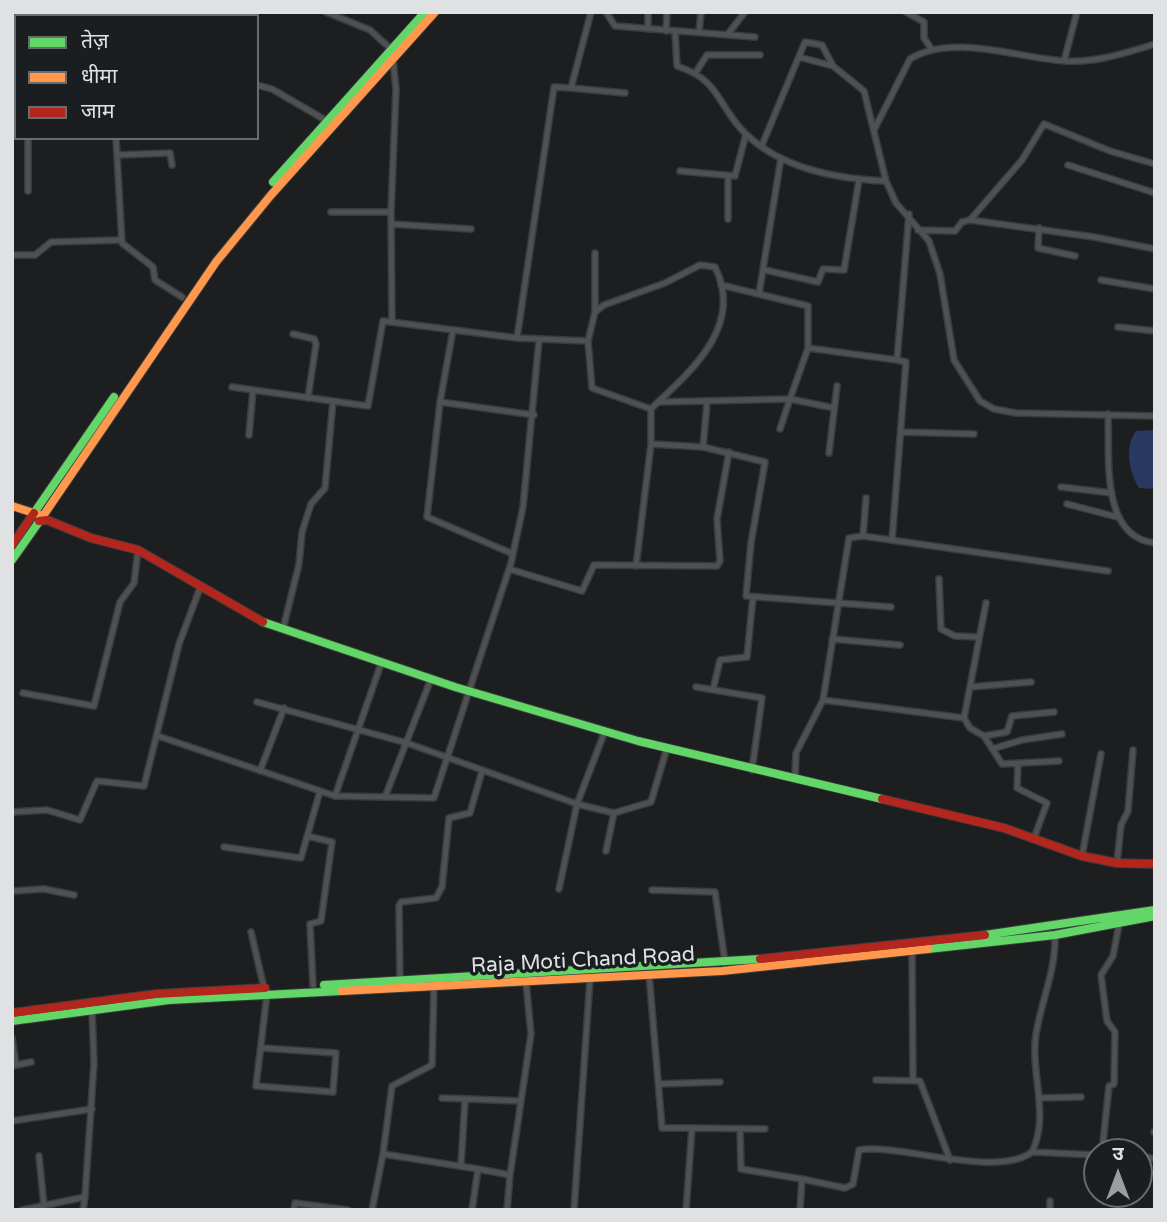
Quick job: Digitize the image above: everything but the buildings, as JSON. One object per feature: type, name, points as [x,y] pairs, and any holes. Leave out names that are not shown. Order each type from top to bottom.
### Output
[{"type":"main road","points":[[12,560],[182,297],[226,238],[425,12]]},
{"type":"main road","points":[[12,544],[39,517],[216,262],[435,12]]},
{"type":"main road","points":[[12,506],[91,538],[138,550],[200,588],[266,623],[469,691],[605,732],[752,770],[1003,828],[1082,856],[1117,863],[1155,864]]},
{"type":"main road","points":[[12,514],[39,517]]},
{"type":"main road","points":[[266,991],[313,985],[400,980],[649,971],[966,938],[1092,922],[1155,910]]},
{"type":"main road","name":"Raja Moti Chand Road","points":[[12,1021],[92,1004],[266,991],[590,979],[649,971],[912,952],[1119,925],[1155,916]]},
{"type":"main road","points":[[12,1013],[92,1004]]},
{"type":"street","points":[[326,12],[370,30],[392,48],[396,89],[391,212],[392,322]]},
{"type":"street","points":[[571,88],[591,12]]},
{"type":"street","points":[[606,12],[615,26],[755,37]]},
{"type":"street","points":[[612,22],[614,12]]},
{"type":"street","points":[[648,12],[648,29]]},
{"type":"street","points":[[666,32],[667,12]]},
{"type":"street","points":[[699,32],[701,12]]},
{"type":"street","points":[[728,34],[745,12]]},
{"type":"street","points":[[906,12],[924,22],[925,38],[932,50]]},
{"type":"street","points":[[1064,61],[1077,12]]},
{"type":"street","points":[[675,31],[677,66],[696,72],[726,105],[746,134],[781,158],[820,173],[859,180],[887,181]]},
{"type":"street","points":[[762,145],[805,42],[810,41],[824,47],[834,66],[864,91],[887,181],[896,203],[909,214],[929,242],[940,274],[954,360],[980,401],[994,410],[1016,413],[1155,416]]},
{"type":"street","points":[[875,128],[910,60],[932,50],[971,49],[1064,61],[1097,59],[1155,44]]},
{"type":"street","points":[[696,72],[707,55],[760,55]]},
{"type":"street","points":[[799,57],[834,66]]},
{"type":"street","points":[[259,86],[272,89],[327,121]]},
{"type":"street","points":[[517,338],[554,87],[625,93]]},
{"type":"street","points":[[970,220],[1022,160],[1044,124],[1110,151],[1155,164]]},
{"type":"street","points":[[680,171],[728,177],[737,174],[746,134]]},
{"type":"street","points":[[28,140],[28,191]]},
{"type":"street","points":[[116,140],[121,240]]},
{"type":"street","points":[[117,155],[170,153],[172,165]]},
{"type":"street","points":[[759,294],[781,158]]},
{"type":"street","points":[[1068,165],[1155,193]]},
{"type":"street","points":[[728,177],[728,219]]},
{"type":"street","points":[[765,270],[818,282],[823,269],[844,270],[859,180]]},
{"type":"street","points":[[331,212],[391,212]]},
{"type":"street","points":[[897,360],[909,214]]},
{"type":"street","points":[[918,230],[955,231],[962,222],[970,220],[1039,228],[1155,249]]},
{"type":"street","points":[[391,224],[471,229]]},
{"type":"street","points":[[1039,228],[1038,248],[1075,256]]},
{"type":"street","points":[[12,255],[39,253],[51,242],[121,240],[153,267],[155,280],[182,297]]},
{"type":"street","points":[[595,253],[595,312],[588,341],[592,388],[652,409]]},
{"type":"street","points":[[595,312],[604,304],[665,283],[705,264],[715,267],[722,285],[722,318],[717,338],[704,356],[652,409],[651,444],[636,566]]},
{"type":"street","points":[[1101,280],[1155,289]]},
{"type":"street","points":[[722,285],[808,306],[808,348],[780,429]]},
{"type":"street","points":[[232,387],[369,406],[383,321],[517,338],[588,341]]},
{"type":"street","points":[[1118,327],[1155,331]]},
{"type":"street","points":[[453,330],[440,402],[428,517],[513,554]]},
{"type":"street","points":[[293,334],[316,341],[308,398]]},
{"type":"street","points":[[158,736],[335,796],[434,799],[513,554],[523,507],[534,415],[539,340]]},
{"type":"street","points":[[808,348],[906,362],[892,540]]},
{"type":"street","points":[[829,453],[837,386]]},
{"type":"street","points":[[248,435],[253,390]]},
{"type":"street","points":[[658,402],[707,403],[790,399],[834,408]]},
{"type":"street","points":[[283,629],[305,523],[311,504],[325,488],[333,401]]},
{"type":"street","points":[[440,402],[534,415]]},
{"type":"street","points":[[703,447],[707,403]]},
{"type":"street","points":[[1108,414],[1112,494],[1117,517],[1122,526],[1146,542],[1155,543]]},
{"type":"street","points":[[901,432],[974,435]]},
{"type":"street","points":[[651,444],[703,447],[765,462],[745,594],[752,597],[891,607]]},
{"type":"street","points":[[509,569],[582,591],[594,565],[719,564],[717,519],[729,452]]},
{"type":"street","points":[[1061,487],[1112,494]]},
{"type":"street","points":[[863,536],[866,498]]},
{"type":"street","points":[[1068,504],[1117,517]]},
{"type":"street","points":[[795,780],[796,753],[823,700],[836,603],[849,538],[863,536],[1108,570]]},
{"type":"street","points":[[23,693],[94,706],[120,603],[134,583],[138,550]]},
{"type":"street","points":[[939,579],[941,629],[955,636],[979,637]]},
{"type":"street","points":[[12,811],[47,810],[82,819],[97,781],[144,786],[179,644],[200,588]]},
{"type":"street","points":[[713,690],[720,660],[747,659],[752,597]]},
{"type":"street","points":[[986,603],[964,718],[970,728],[984,736],[1002,764],[1059,761]]},
{"type":"street","points":[[832,639],[900,645]]},
{"type":"street","points":[[335,796],[382,661]]},
{"type":"street","points":[[385,797],[431,679]]},
{"type":"street","points":[[970,687],[1031,682]]},
{"type":"street","points":[[696,687],[762,698],[752,770]]},
{"type":"street","points":[[823,700],[964,718]]},
{"type":"street","points":[[257,702],[359,728],[577,804],[614,813],[651,802],[667,748]]},
{"type":"street","points":[[260,771],[284,708]]},
{"type":"street","points":[[984,736],[1007,732],[1012,716],[1054,712]]},
{"type":"street","points":[[559,889],[577,804],[605,732]]},
{"type":"street","points":[[992,749],[1022,740],[1062,734]]},
{"type":"street","points":[[1117,863],[1121,825],[1128,811],[1133,750]]},
{"type":"street","points":[[1082,856],[1101,754]]},
{"type":"street","points":[[1018,764],[1017,788],[1047,803],[1034,838]]},
{"type":"street","points":[[400,980],[399,906],[401,902],[436,898],[442,887],[449,817],[470,813],[482,771]]},
{"type":"street","points":[[224,847],[301,858],[320,791]]},
{"type":"street","points":[[606,851],[614,813]]},
{"type":"street","points":[[307,836],[332,842],[321,921],[310,924],[313,985]]},
{"type":"street","points":[[12,891],[44,889],[74,895]]},
{"type":"street","points":[[652,890],[715,892],[725,962]]},
{"type":"street","points":[[1102,1138],[1109,1086],[1114,1084],[1115,1032],[1107,1021],[1101,975],[1113,956],[1119,925]]},
{"type":"street","points":[[251,932],[266,991],[256,1086],[333,1092],[336,1053],[262,1048]]},
{"type":"street","points":[[1032,1152],[1037,1135],[1039,1098],[1035,1052],[1037,1029],[1055,959],[1055,934]]},
{"type":"street","points":[[912,952],[914,1079]]},
{"type":"street","points":[[649,971],[662,1128],[765,1129]]},
{"type":"street","points":[[574,1210],[590,979]]},
{"type":"street","points":[[507,1210],[531,1034],[526,982]]},
{"type":"street","points":[[372,1210],[393,1086],[432,1065],[434,986]]},
{"type":"street","points":[[83,1210],[92,1109],[92,1004]]},
{"type":"street","points":[[12,1038],[14,1065],[31,1062]]},
{"type":"street","points":[[876,1080],[914,1079],[922,1084],[934,1123],[950,1160]]},
{"type":"street","points":[[658,1084],[720,1082]]},
{"type":"street","points":[[1039,1098],[1081,1097]]},
{"type":"street","points":[[442,1098],[521,1101]]},
{"type":"street","points":[[461,1165],[464,1100]]},
{"type":"street","points":[[12,1121],[92,1109]]},
{"type":"street","points":[[686,1210],[692,1128]]},
{"type":"street","points":[[740,1129],[741,1169],[845,1188],[853,1184],[858,1153],[863,1149],[950,1160],[1015,1159],[1032,1152],[1083,1152]]},
{"type":"street","points":[[383,1154],[510,1175]]},
{"type":"street","points":[[39,1156],[44,1206]]},
{"type":"street","points":[[472,1210],[478,1169]]},
{"type":"street","points":[[800,1210],[802,1179]]},
{"type":"street","points":[[22,1210],[85,1197]]},
{"type":"street","points":[[1050,1201],[1051,1210]]},
{"type":"street","points":[[294,1210],[295,1203],[348,1210]]},
{"type":"water","points":[[1155,430],[1155,489],[1139,488],[1130,467],[1130,444],[1136,431]]},
{"type":"traffic: fast","points":[[273,182],[425,12]]},
{"type":"traffic: fast","points":[[34,513],[114,397]]},
{"type":"traffic: fast","points":[[12,560],[43,516]]},
{"type":"traffic: fast","points":[[263,622],[455,687],[638,741],[882,799]]},
{"type":"traffic: fast","points":[[985,935],[1155,910]]},
{"type":"traffic: fast","points":[[928,949],[1055,935],[1155,916]]},
{"type":"traffic: fast","points":[[324,985],[760,959]]},
{"type":"traffic: fast","points":[[12,1021],[169,1000],[342,991]]},
{"type":"traffic: slow","points":[[12,506],[43,516],[216,262],[271,195],[435,12]]},
{"type":"traffic: slow","points":[[342,991],[722,971],[928,949]]},
{"type":"traffic: jam","points":[[12,545],[34,513]]},
{"type":"traffic: jam","points":[[39,521],[47,520],[91,538],[138,550],[263,622]]},
{"type":"traffic: jam","points":[[882,799],[1004,828],[1082,856],[1117,863],[1155,864]]},
{"type":"traffic: jam","points":[[760,959],[985,935]]},
{"type":"traffic: jam","points":[[12,1013],[156,994],[265,988]]}]
